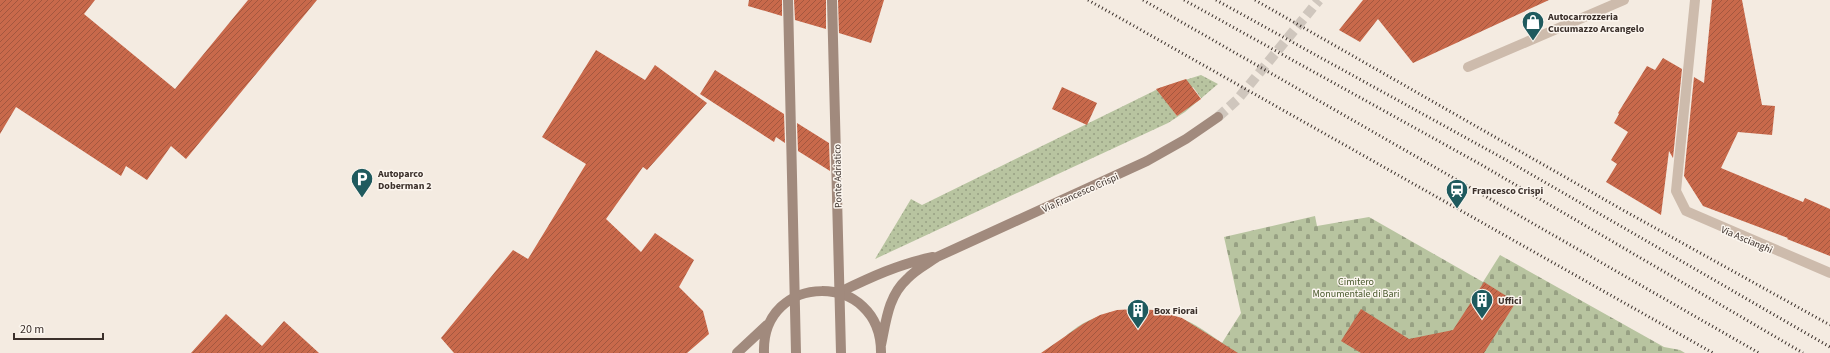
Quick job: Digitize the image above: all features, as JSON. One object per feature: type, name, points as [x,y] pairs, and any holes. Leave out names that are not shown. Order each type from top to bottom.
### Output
[{"type":"main road","points":[[788,0],[796,353]]},
{"type":"main road","name":"Ponte Adriatico","points":[[832,0],[841,353]]},
{"type":"main road","name":"Via Francesco Crispi","points":[[937,257],[1147,161],[1186,139],[1218,117]]},
{"type":"main road","points":[[840,292],[878,273],[907,263],[937,257]]},
{"type":"main road","points":[[881,349],[888,310],[894,294],[907,279],[937,257]]},
{"type":"main road","points":[[737,353],[770,322],[780,308],[799,295],[812,291],[840,292],[855,300],[871,316],[878,331],[881,349]]},
{"type":"main road","points":[[764,353],[764,340],[770,322]]},
{"type":"street","points":[[1468,67],[1624,0]]},
{"type":"street","name":"Via Ascianghi","points":[[1695,0],[1676,191],[1686,212],[1830,273]]},
{"type":"green space","points":[[1201,75],[1218,84],[1185,112],[1168,123],[875,259],[911,199],[922,205],[1160,88]],"holes":[[[1193,87],[1201,98],[1177,116],[1169,105]]]},
{"type":"green space","name":"Cimitero Monumentale di Bari","points":[[1315,216],[1317,226],[1369,217],[1483,282],[1500,255],[1664,347],[1680,350],[1685,353],[1051,353],[1063,339],[1077,327],[1092,319],[1109,313],[1127,310],[1145,310],[1186,320],[1222,343],[1241,313],[1224,237]]},
{"type":"building","points":[[0,0],[95,0],[84,14],[175,89],[248,0],[317,0],[186,159],[171,146],[147,180],[126,166],[121,176],[16,107],[0,134]]},
{"type":"building","points":[[749,0],[782,0],[782,16],[748,6]]},
{"type":"building","points":[[794,0],[826,0],[826,29],[795,20]]},
{"type":"building","points":[[838,0],[884,0],[871,43],[839,33]]},
{"type":"building","points":[[1363,0],[1549,0],[1413,63],[1378,19],[1360,42],[1339,30]]},
{"type":"building","points":[[1712,0],[1742,0],[1762,105],[1775,106],[1772,135],[1738,132],[1721,168],[1803,202],[1805,198],[1830,209],[1830,256],[1787,239],[1788,238],[1703,206],[1684,176],[1694,77],[1704,83]]},
{"type":"building","points":[[596,50],[645,80],[655,65],[707,103],[647,170],[643,167],[606,219],[641,252],[655,233],[694,260],[679,287],[703,311],[709,334],[687,353],[454,353],[441,338],[513,250],[528,259],[586,164],[542,137]]},
{"type":"building","points":[[1663,58],[1682,69],[1673,158],[1669,151],[1661,215],[1606,182],[1617,164],[1611,160],[1628,132],[1614,123],[1619,114],[1618,113],[1647,66],[1655,70]]},
{"type":"building","points":[[715,70],[784,114],[785,143],[776,137],[774,142],[700,94]]},
{"type":"building","points":[[1186,79],[1201,99],[1177,116],[1156,89]]},
{"type":"building","points":[[1062,87],[1097,103],[1087,125],[1052,109]]},
{"type":"building","points":[[797,123],[829,143],[830,171],[798,151]]},
{"type":"building","name":"Uffici","points":[[1484,282],[1516,302],[1484,353],[1361,353],[1341,341],[1361,309],[1409,339],[1453,330]]},
{"type":"building","name":"Box Fiorai","points":[[1117,310],[1154,310],[1182,318],[1238,353],[1041,353],[1083,324],[1100,315]]},
{"type":"building","points":[[226,314],[262,346],[284,321],[319,353],[191,353]]},
{"type":"tunnel","points":[[1218,117],[1237,100],[1319,0]]},
{"type":"railway","points":[[1088,0],[1713,353]]},
{"type":"railway","points":[[1143,0],[1759,353]]},
{"type":"railway","points":[[1184,0],[1480,164],[1803,353]]},
{"type":"railway","points":[[1216,0],[1508,161],[1830,347]]},
{"type":"railway","points":[[1255,0],[1621,209],[1830,325]]},
{"type":"place","name":"Autocarrozzeria Cucumazzo Arcangelo","points":[[1533,42]]},
{"type":"place","name":"Autoparco Doberman 2","points":[[362,198]]},
{"type":"place","name":"Francesco Crispi","points":[[1457,210]]},
{"type":"place","name":"Uffici","points":[[1482,320]]},
{"type":"place","name":"Box Fiorai","points":[[1138,330]]}]
